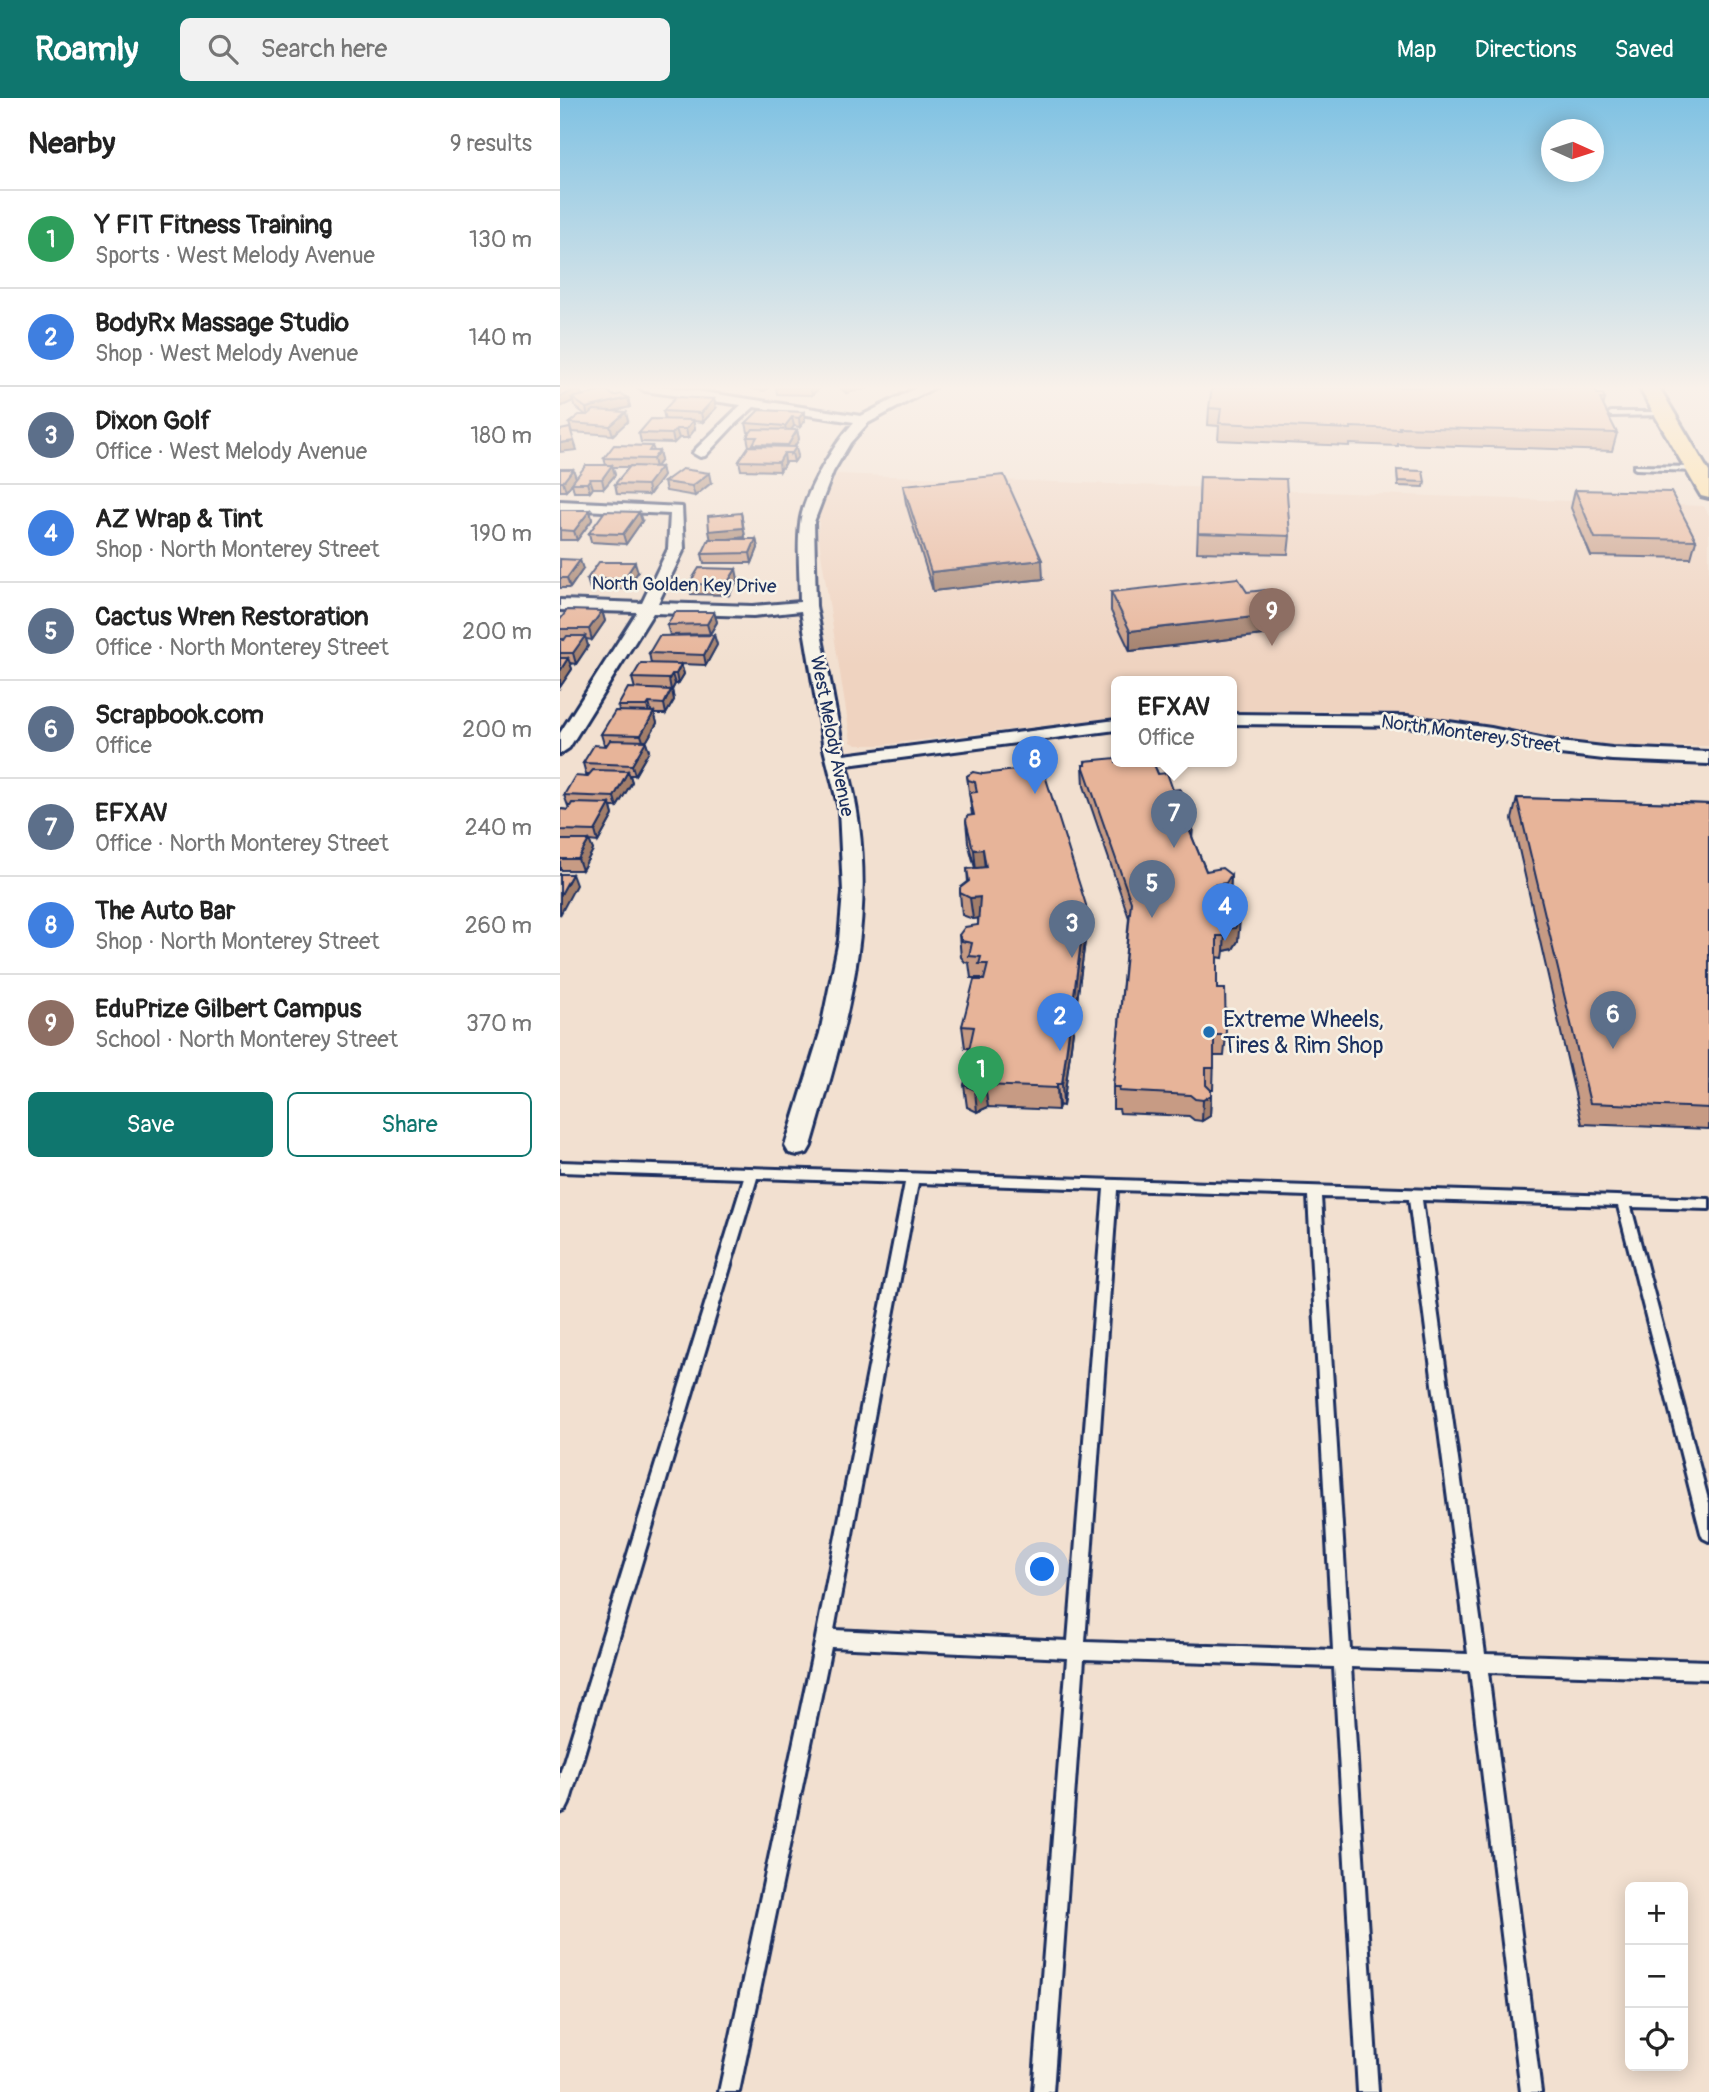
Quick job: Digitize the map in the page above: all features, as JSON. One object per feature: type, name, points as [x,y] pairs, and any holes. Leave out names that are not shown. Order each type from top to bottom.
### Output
[{"type":"street","name":"West Melody Avenue","points":[[798,1146],[832,1032],[850,940],[853,892],[849,809],[833,749],[808,606],[807,522],[823,480]]},
{"type":"street","points":[[560,505],[677,510],[676,549],[648,607],[560,748]]},
{"type":"street","name":"North Golden Key Drive","points":[[560,605],[752,611],[808,606]]},
{"type":"street","name":"North Monterey Street","points":[[1237,719],[1407,721],[1491,733],[1560,748],[1612,754],[1709,758]]},
{"type":"street","points":[[838,761],[1111,726]]},
{"type":"lane","points":[[560,1167],[1709,1204]]},
{"type":"lane","points":[[560,1804],[752,1173]]},
{"type":"lane","points":[[729,2092],[824,1638],[912,1179]]},
{"type":"lane","points":[[1043,2092],[1111,1185]]},
{"type":"lane","points":[[1314,1191],[1368,2092]]},
{"type":"lane","points":[[1415,1195],[1478,1663],[1531,2092]]},
{"type":"lane","points":[[1623,1201],[1709,1533]]},
{"type":"lane","points":[[824,1638],[1078,1650],[1709,1670]]},
{"type":"shaded area","points":[[834,480],[1001,480],[1704,506],[1709,515],[1709,746],[1630,747],[1580,742],[1403,714],[1356,711],[1237,711],[1237,676],[1111,676],[1111,718],[882,745],[857,745],[851,742],[818,534],[820,507]]},
{"type":"building","points":[[574,480],[589,480],[587,483],[572,483]]},
{"type":"building","points":[[618,480],[651,480],[647,485],[615,484]]},
{"type":"building","points":[[667,480],[700,480],[692,486],[664,482]]},
{"type":"building","points":[[953,480],[1006,480],[1042,560],[931,572],[903,485]]},
{"type":"building","points":[[1200,480],[1286,480],[1290,536],[1198,533]]},
{"type":"building","points":[[1425,480],[1425,482],[1398,481]]},
{"type":"building","points":[[1575,490],[1671,492],[1696,540],[1595,538]]},
{"type":"building","points":[[560,510],[590,510],[574,531],[560,530]]},
{"type":"building","points":[[605,511],[639,512],[623,534],[589,533]]},
{"type":"building","points":[[741,513],[743,528],[709,531],[708,516]]},
{"type":"building","points":[[709,539],[756,539],[750,553],[702,554]]},
{"type":"building","points":[[560,559],[580,560],[567,578],[560,578]]},
{"type":"building","points":[[599,562],[635,562],[624,579],[587,579]]},
{"type":"building","points":[[699,568],[736,569],[726,585],[689,584]]},
{"type":"building","points":[[1238,578],[1247,592],[1265,590],[1280,614],[1130,631],[1111,592]]},
{"type":"building","points":[[567,610],[602,611],[589,629],[560,629],[560,620]]},
{"type":"building","points":[[675,612],[714,612],[707,624],[667,625]]},
{"type":"building","points":[[714,635],[704,655],[649,653],[659,636]]},
{"type":"building","points":[[567,636],[585,636],[573,653],[560,653],[560,639],[564,640]]},
{"type":"building","points":[[560,658],[568,658],[560,671]]},
{"type":"building","points":[[641,663],[681,664],[676,674],[672,674],[669,679],[632,678]]},
{"type":"building","points":[[628,688],[671,690],[664,704],[618,706]]},
{"type":"building","points":[[615,711],[654,712],[641,735],[601,734]]},
{"type":"building","points":[[610,740],[646,741],[632,765],[583,763],[594,745],[606,746]]},
{"type":"building","points":[[1111,758],[1111,767],[1155,767],[1158,774],[1167,773],[1173,790],[1180,789],[1193,816],[1193,821],[1186,822],[1206,871],[1222,868],[1231,875],[1226,883],[1213,885],[1218,902],[1217,913],[1230,912],[1240,920],[1235,928],[1225,929],[1225,936],[1217,936],[1217,989],[1225,989],[1226,1035],[1214,1035],[1214,1068],[1206,1068],[1206,1085],[1211,1090],[1211,1095],[1203,1100],[1190,1095],[1119,1091],[1120,1087],[1113,1087],[1131,902],[1083,765],[1086,765],[1085,761]]},
{"type":"building","points":[[1039,767],[1043,769],[1086,905],[1062,1084],[1057,1084],[1057,1088],[985,1085],[975,1090],[964,1085],[966,1078],[972,1075],[976,1059],[967,1059],[974,1027],[962,1026],[974,980],[984,980],[988,964],[979,964],[981,957],[969,956],[972,943],[962,941],[959,935],[965,927],[978,925],[980,897],[970,898],[960,893],[960,888],[969,881],[967,869],[986,867],[983,849],[974,850],[966,821],[967,816],[974,815],[969,793],[977,792],[975,782],[968,780],[967,776],[973,772],[983,774]]},
{"type":"building","points":[[593,770],[628,771],[614,797],[564,795],[575,776],[587,777]]},
{"type":"building","points":[[1517,798],[1709,804],[1709,1108],[1590,1103]]},
{"type":"building","points":[[572,803],[610,804],[595,831],[560,830],[560,809],[568,810]]},
{"type":"building","points":[[560,840],[589,840],[578,859],[560,859]]},
{"type":"building","points":[[560,874],[572,874],[560,896]]},
{"type":"place","name":"EduPrize Gilbert Campus","points":[[1272,646]]},
{"type":"place","name":"The Auto Bar","points":[[1035,794]]},
{"type":"place","name":"EFXAV","points":[[1174,848]]},
{"type":"place","name":"Cactus Wren Restoration","points":[[1152,918]]},
{"type":"place","name":"AZ Wrap & Tint","points":[[1225,941]]},
{"type":"place","name":"Dixon Golf","points":[[1072,958]]},
{"type":"place","name":"Extreme Wheels, Tires & Rim Shop","points":[[1209,1032]]},
{"type":"place","name":"Scrapbook.com","points":[[1613,1049]]},
{"type":"place","name":"BodyRx Massage Studio","points":[[1060,1051]]},
{"type":"place","name":"Y FIT Fitness Training","points":[[981,1104]]}]
